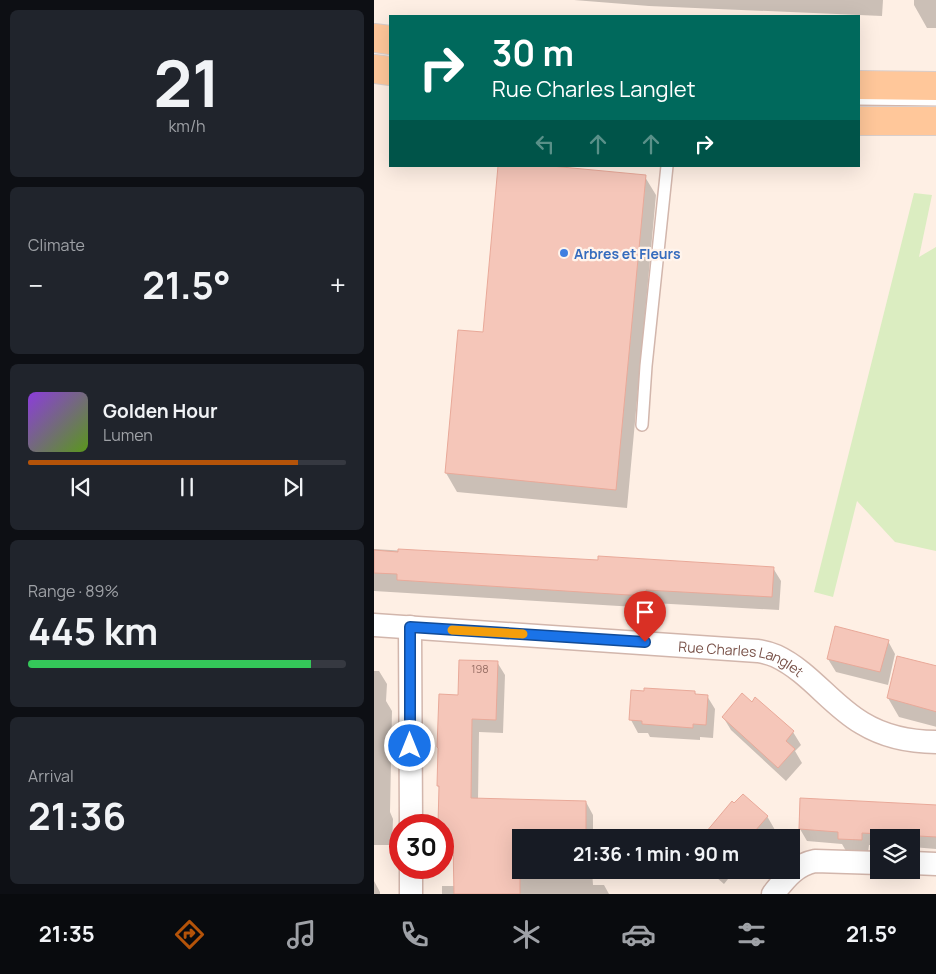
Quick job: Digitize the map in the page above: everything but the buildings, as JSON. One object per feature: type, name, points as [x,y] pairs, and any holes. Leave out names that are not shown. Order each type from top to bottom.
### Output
[{"type":"main road","points":[[374,38],[389,40]]},
{"type":"main road","points":[[374,69],[389,71]]},
{"type":"main road","points":[[860,85],[936,86]]},
{"type":"main road","points":[[860,121],[936,121]]},
{"type":"street","name":"Rue Charles Langlet","points":[[374,624],[758,650],[776,656],[791,665],[844,710],[880,733],[907,740],[936,742]]},
{"type":"street","points":[[410,627],[411,814]]},
{"type":"street","points":[[773,894],[790,873],[804,863],[814,861],[870,862]]},
{"type":"street","points":[[920,863],[936,864]]},
{"type":"street","points":[[411,879],[411,894]]},
{"type":"lane","points":[[860,99],[936,100]]},
{"type":"lane","points":[[642,425],[646,366],[667,167]]},
{"type":"green space","points":[[914,193],[932,195],[919,257],[936,247],[936,551],[895,542],[857,501],[833,597],[814,592]]},
{"type":"slow traffic","points":[[452,630],[523,634]]},
{"type":"place","name":"Arbres et Fleurs","points":[[564,253]]},
{"type":"route","points":[[410,746],[410,627],[645,642]]}]
